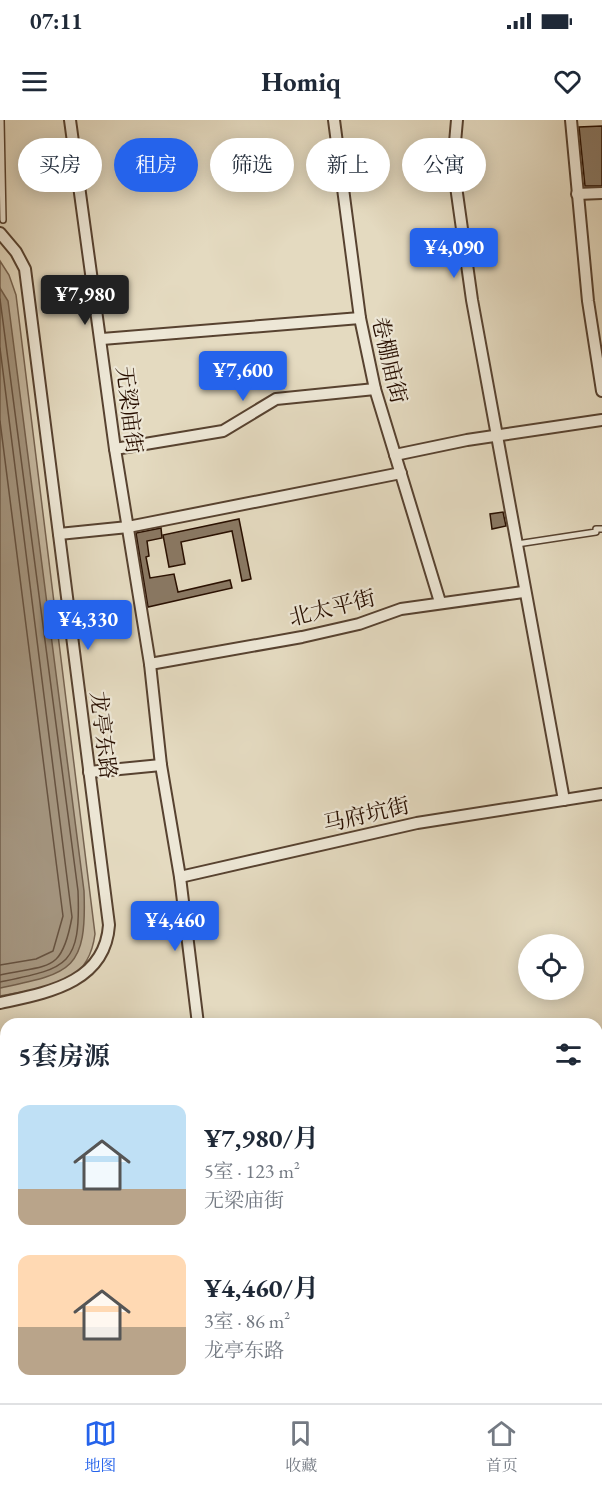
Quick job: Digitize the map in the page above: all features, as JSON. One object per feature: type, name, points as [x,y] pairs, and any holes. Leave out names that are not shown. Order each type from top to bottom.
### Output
[{"type":"street","name":"无梁庙街","points":[[70,120],[102,339],[115,449],[150,664],[161,765],[180,877],[197,1018]]},
{"type":"street","name":"卷棚庙街","points":[[334,120],[360,318],[375,388],[440,602]]},
{"type":"street","points":[[457,120],[453,165],[472,300],[486,368],[515,544],[564,800]]},
{"type":"street","points":[[571,120],[577,194],[602,392]]},
{"type":"street","points":[[577,194],[602,193]]},
{"type":"street","name":"龙亭东路","points":[[0,233],[16,252],[25,269],[108,935],[98,957],[72,983],[52,991],[0,1003]]},
{"type":"street","points":[[102,339],[360,318]]},
{"type":"street","points":[[115,449],[223,431],[276,399],[375,388]]},
{"type":"street","points":[[395,455],[496,436],[602,420]]},
{"type":"street","points":[[59,534],[128,527],[401,472]]},
{"type":"street","name":"北太平街","points":[[150,664],[302,637],[359,624],[401,609],[524,592]]},
{"type":"street","points":[[89,772],[161,765]]},
{"type":"street","name":"马府坑街","points":[[180,877],[417,822],[602,794]]},
{"type":"lane","points":[[1,120],[3,220]]},
{"type":"lane","points":[[515,544],[596,532],[596,529],[602,529]]},
{"type":"shaded area","points":[[0,261],[9,275],[16,295],[95,934],[91,952],[83,966],[73,975],[48,987],[0,996]]},
{"type":"water","points":[[0,288],[8,301],[84,891],[84,918],[82,938],[70,964],[59,972],[44,978],[0,988]]},
{"type":"building","points":[[602,126],[602,186],[585,186],[579,127]]},
{"type":"building","points":[[503,512],[506,526],[492,529],[490,514]]},
{"type":"building","points":[[239,519],[251,579],[242,581],[232,531],[181,542],[185,564],[169,567],[163,535]]},
{"type":"building","points":[[161,528],[162,538],[147,541],[149,556],[146,557],[150,578],[174,574],[178,592],[230,580],[232,588],[148,607],[136,533]]}]
